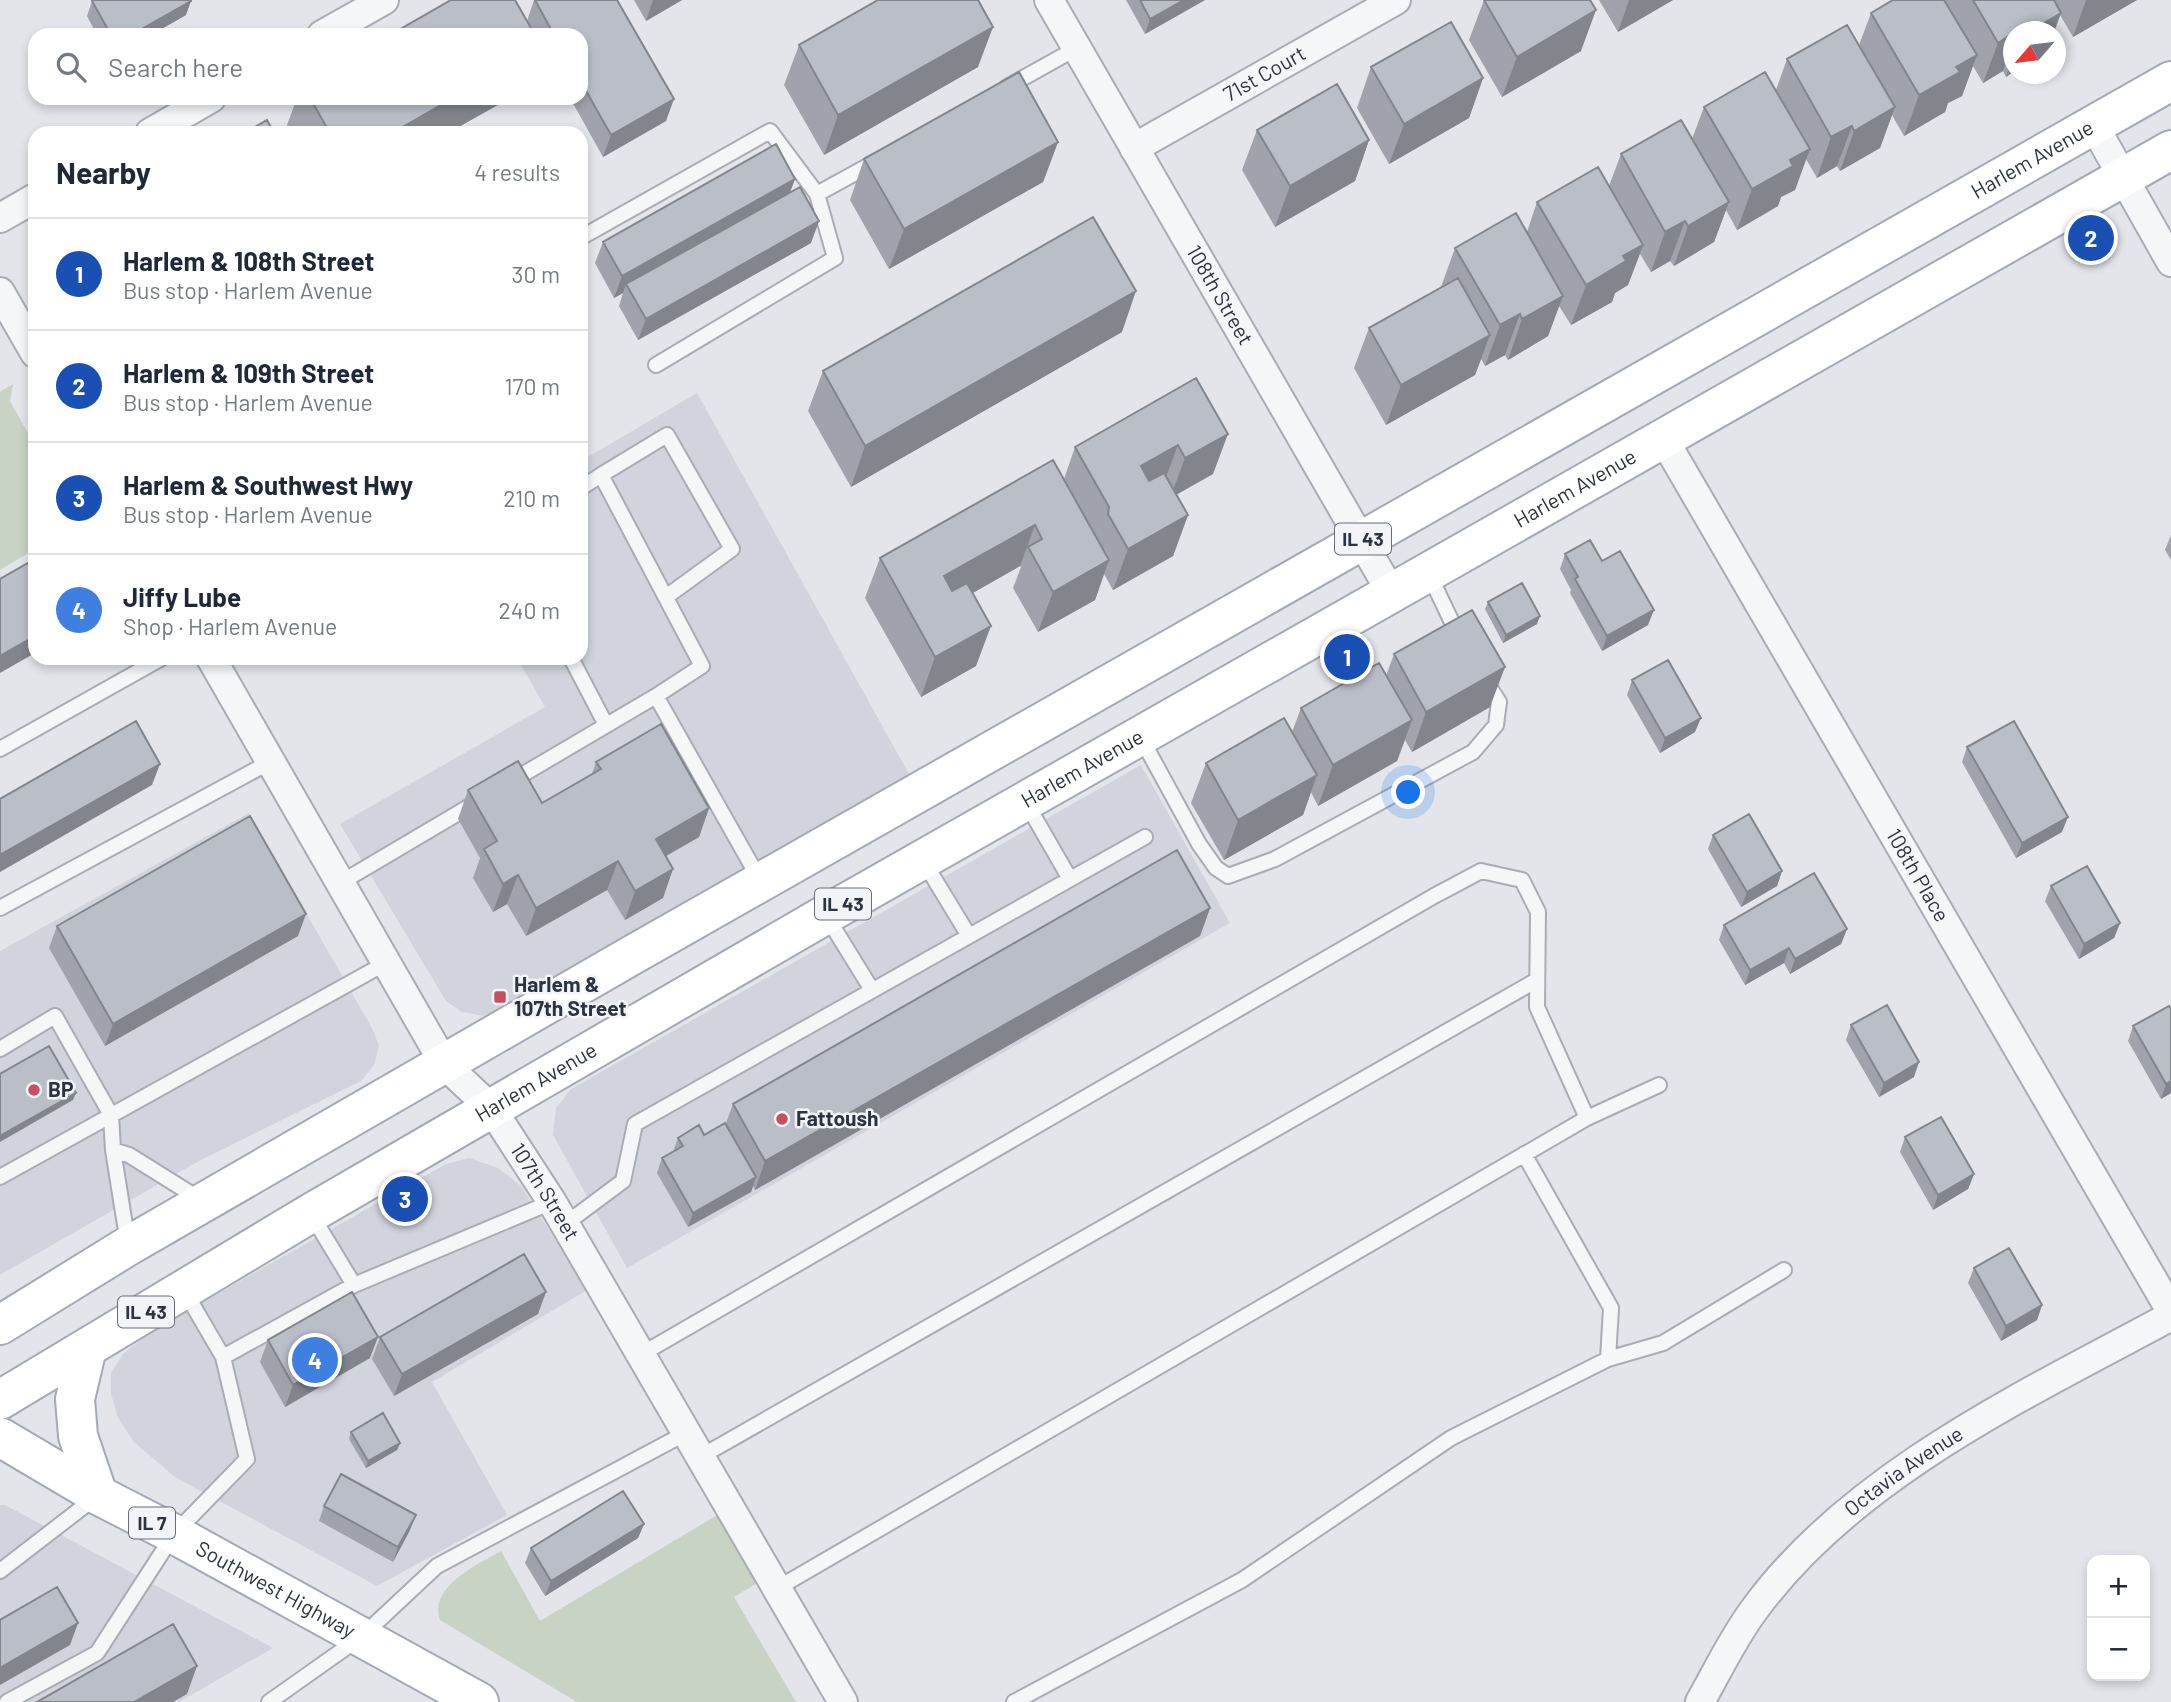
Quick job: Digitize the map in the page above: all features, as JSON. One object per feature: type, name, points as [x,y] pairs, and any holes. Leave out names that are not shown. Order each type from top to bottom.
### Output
[{"type":"main road","name":"Harlem Avenue","points":[[0,1325],[128,1246],[761,882],[2171,81]]},
{"type":"main road","name":"Harlem Avenue","points":[[0,1400],[311,1213],[825,915],[2171,150]]},
{"type":"main road","points":[[87,1348],[75,1399],[78,1436],[98,1495]]},
{"type":"main road","name":"Southwest Highway","points":[[0,1437],[98,1495],[479,1702]]},
{"type":"street","points":[[334,28],[384,0]]},
{"type":"street","name":"108th Street","points":[[1049,0],[1391,592]]},
{"type":"street","name":"71st Court","points":[[1135,148],[1396,0]]},
{"type":"street","points":[[162,126],[199,105]]},
{"type":"street","points":[[2093,124],[2171,261]]},
{"type":"street","points":[[0,218],[28,202]]},
{"type":"street","points":[[0,292],[28,341]]},
{"type":"street","name":"108th Place","points":[[1663,438],[2171,1313]]},
{"type":"street","name":"107th Street","points":[[215,665],[445,1065],[491,1108],[558,1213],[843,1702]]},
{"type":"street","name":"Octavia Avenue","points":[[1700,1702],[1753,1611],[1793,1564],[1829,1528],[1885,1483],[1979,1421],[2171,1313]]},
{"type":"lane","points":[[994,95],[1077,48]]},
{"type":"lane","points":[[588,234],[770,131],[817,194],[835,258],[656,365]]},
{"type":"lane","points":[[817,194],[888,154]]},
{"type":"lane","points":[[588,483],[667,435],[732,549],[666,597]]},
{"type":"lane","points":[[340,883],[702,666],[601,475]]},
{"type":"lane","points":[[1427,571],[1466,649]]},
{"type":"lane","points":[[0,749],[150,665]]},
{"type":"lane","points":[[575,665],[607,725]]},
{"type":"lane","points":[[1139,735],[1199,844],[1216,867],[1228,876],[1275,859],[1473,752],[1496,725],[1499,702],[1480,672]]},
{"type":"lane","points":[[656,696],[761,882]]},
{"type":"lane","points":[[0,908],[270,762]]},
{"type":"lane","points":[[1025,801],[1070,879]]},
{"type":"lane","points":[[223,1357],[354,1285],[558,1213],[623,1181],[635,1124],[1145,837]]},
{"type":"lane","points":[[923,859],[969,936]]},
{"type":"lane","points":[[640,1355],[1481,871],[1522,880],[1538,912],[1537,1007],[1587,1118]]},
{"type":"lane","points":[[825,915],[872,990]]},
{"type":"lane","points":[[0,1177],[386,963]]},
{"type":"lane","points":[[700,1457],[1537,980]]},
{"type":"lane","points":[[0,1049],[55,1016],[111,1115],[113,1150],[128,1246]]},
{"type":"lane","points":[[776,1589],[1587,1118],[1659,1085]]},
{"type":"lane","points":[[113,1150],[129,1155],[205,1202]]},
{"type":"lane","points":[[1524,1154],[1611,1308],[1608,1359]]},
{"type":"lane","points":[[311,1213],[354,1285]]},
{"type":"lane","points":[[1014,1702],[1242,1580],[1451,1438],[1608,1359],[1663,1343],[1784,1270]]},
{"type":"lane","points":[[7,1702],[97,1653],[174,1534],[247,1459],[223,1357],[184,1290]]},
{"type":"lane","points":[[269,1702],[361,1637],[437,1566],[686,1433]]},
{"type":"lane","points":[[0,1571],[98,1495]]},
{"type":"shaded area","points":[[697,393],[909,774],[485,1016],[462,1012],[446,1001],[340,824],[545,707],[521,665],[588,665],[588,457]]},
{"type":"shaded area","points":[[1141,765],[1230,923],[627,1268],[553,1135],[556,1108],[571,1089]]},
{"type":"shaded area","points":[[249,813],[373,1030],[379,1046],[374,1065],[361,1081],[197,1162],[0,1275],[0,951]]},
{"type":"shaded area","points":[[469,1158],[498,1168],[521,1186],[587,1290],[432,1382],[507,1515],[377,1586],[175,1477],[134,1442],[118,1418],[111,1394],[111,1373],[123,1354],[152,1331],[446,1164]]},
{"type":"shaded area","points":[[0,1505],[5,1505],[273,1648],[179,1702],[0,1702]]},
{"type":"green space","points":[[13,384],[10,401],[28,433],[28,553],[0,570],[0,392]]},
{"type":"green space","points":[[719,1514],[759,1582],[734,1597],[796,1702],[577,1702],[440,1620],[438,1608],[448,1587],[468,1570],[501,1551],[540,1621]]},
{"type":"building","points":[[191,0],[143,28],[107,28],[92,1]]},
{"type":"building","points":[[451,0],[515,0],[531,28],[402,28]]},
{"type":"building","points":[[535,0],[617,0],[674,99],[611,135],[588,94],[588,28],[550,28]]},
{"type":"building","points":[[878,0],[978,0],[993,27],[838,115],[799,45]]},
{"type":"building","points":[[1140,0],[1184,0],[1150,19]]},
{"type":"building","points":[[1484,0],[1590,0],[1596,10],[1517,57]]},
{"type":"building","points":[[1893,0],[1944,0],[1977,55],[1956,67],[1960,72],[1919,95],[1871,13]]},
{"type":"building","points":[[1973,0],[2054,0],[2061,13],[2048,21],[2003,21],[2003,40],[1998,43]]},
{"type":"building","points":[[1451,22],[1483,78],[1404,124],[1371,67]]},
{"type":"building","points":[[1847,25],[1895,107],[1854,131],[1852,126],[1831,137],[1787,59]]},
{"type":"building","points":[[1019,72],[1058,142],[904,229],[864,159]]},
{"type":"building","points":[[1765,72],[1810,149],[1790,160],[1793,166],[1752,189],[1704,107]]},
{"type":"building","points":[[1337,84],[1369,140],[1290,186],[1257,130]]},
{"type":"building","points":[[314,105],[441,105],[404,126],[326,126]]},
{"type":"building","points":[[267,120],[270,126],[257,126]]},
{"type":"building","points":[[1681,120],[1729,202],[1688,226],[1685,221],[1665,232],[1621,154]]},
{"type":"building","points":[[776,144],[795,179],[622,276],[603,242]]},
{"type":"building","points":[[1598,167],[1643,245],[1623,256],[1626,261],[1586,285],[1537,202]]},
{"type":"building","points":[[800,187],[819,221],[646,319],[626,284]]},
{"type":"building","points":[[1516,213],[1563,296],[1522,319],[1520,314],[1500,325],[1455,248]]},
{"type":"building","points":[[1093,217],[1136,291],[865,446],[823,371]]},
{"type":"building","points":[[1458,278],[1490,335],[1401,385],[1369,328]]},
{"type":"building","points":[[1196,378],[1228,434],[1185,458],[1178,445],[1141,466],[1149,481],[1164,473],[1188,515],[1128,549],[1108,514],[1109,507],[1075,447]]},
{"type":"building","points":[[1053,460],[1109,560],[1053,592],[1028,547],[1042,539],[1035,525],[944,576],[952,591],[967,583],[991,626],[935,657],[880,558]]},
{"type":"building","points":[[1590,540],[1602,561],[1620,551],[1654,610],[1607,636],[1575,579],[1578,577],[1565,554]]},
{"type":"building","points":[[28,563],[28,640],[0,656],[0,579]]},
{"type":"building","points":[[1522,583],[1540,616],[1506,635],[1488,602]]},
{"type":"building","points":[[1472,610],[1505,667],[1426,712],[1394,654]]},
{"type":"building","points":[[1668,660],[1701,718],[1665,738],[1632,680]]},
{"type":"building","points":[[1379,663],[1412,720],[1333,765],[1301,708]]},
{"type":"building","points":[[1284,718],[1317,775],[1238,820],[1206,763]]},
{"type":"building","points":[[136,721],[160,764],[0,855],[0,799]]},
{"type":"building","points":[[2014,721],[2068,817],[2022,843],[1967,747]]},
{"type":"building","points":[[661,724],[709,808],[656,839],[673,869],[635,891],[618,861],[536,908],[518,875],[503,884],[484,849],[497,841],[468,790],[518,761],[542,803],[601,769],[596,762]]},
{"type":"building","points":[[1749,814],[1782,871],[1747,892],[1713,835]]},
{"type":"building","points":[[250,816],[306,914],[113,1024],[57,926]]},
{"type":"building","points":[[1177,850],[1210,908],[765,1161],[733,1104]]},
{"type":"building","points":[[2087,866],[2120,923],[2084,944],[2051,886]]},
{"type":"building","points":[[1814,873],[1847,929],[1795,959],[1789,948],[1750,970],[1724,925]]},
{"type":"building","points":[[1887,1005],[1919,1062],[1884,1083],[1851,1025]]},
{"type":"building","points":[[2169,1006],[2171,1081],[2166,1084],[2133,1026]]},
{"type":"building","name":"BP","points":[[49,1046],[76,1093],[0,1136],[0,1074]]},
{"type":"building","points":[[1941,1117],[1974,1174],[1938,1195],[1905,1137]]},
{"type":"building","points":[[725,1123],[756,1177],[693,1213],[662,1158],[683,1146],[678,1138],[699,1125],[704,1135]]},
{"type":"building","points":[[2009,1248],[2042,1305],[2006,1326],[1974,1268]]},
{"type":"building","points":[[524,1254],[546,1292],[402,1374],[380,1337]]},
{"type":"building","points":[[352,1292],[378,1337],[293,1385],[268,1340]]},
{"type":"building","points":[[383,1413],[400,1443],[368,1461],[351,1432]]},
{"type":"building","points":[[341,1474],[416,1515],[398,1547],[324,1506]]},
{"type":"building","points":[[623,1491],[644,1524],[551,1581],[531,1548]]},
{"type":"building","points":[[57,1587],[78,1623],[0,1668],[0,1620]]},
{"type":"building","points":[[173,1624],[197,1666],[134,1702],[37,1702]]},
{"type":"place","name":"Harlem & 109th Street","points":[[2091,238]]},
{"type":"place","name":"Harlem & 108th Street","points":[[1347,657]]},
{"type":"place","name":"Harlem & 107th Street","points":[[500,997]]},
{"type":"place","name":"BP","points":[[34,1090]]},
{"type":"place","name":"Fattoush","points":[[782,1119]]},
{"type":"place","name":"Harlem & Southwest Hwy","points":[[405,1199]]},
{"type":"place","name":"Jiffy Lube","points":[[315,1360]]}]
